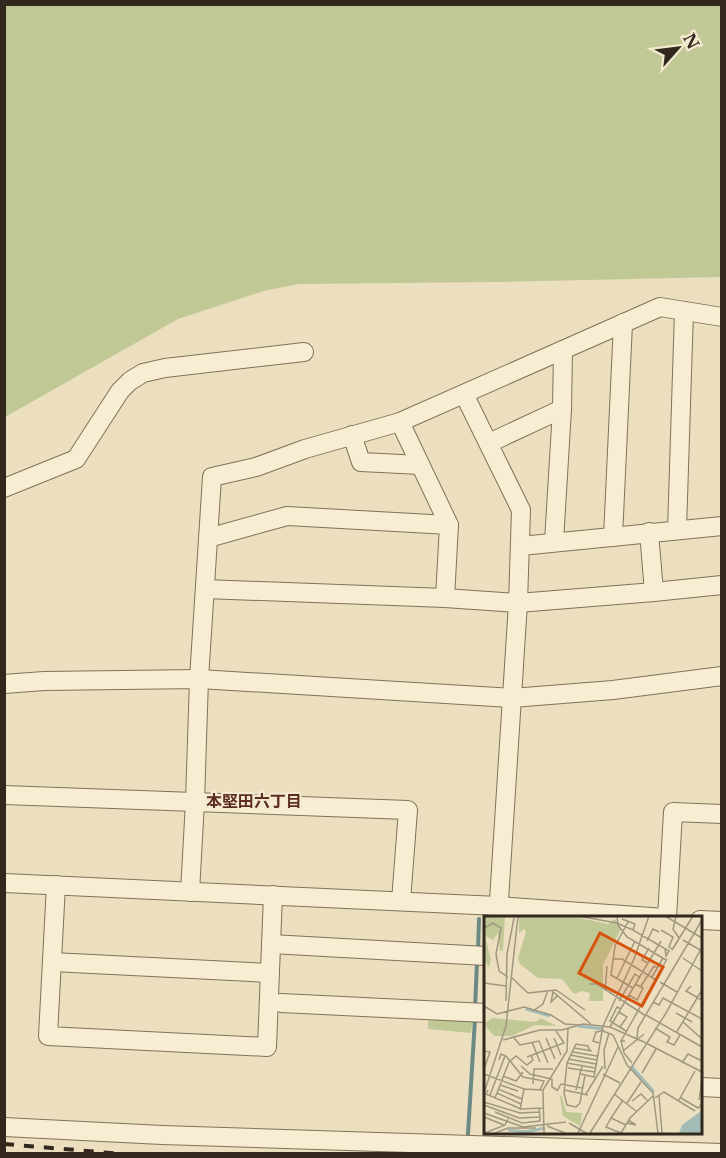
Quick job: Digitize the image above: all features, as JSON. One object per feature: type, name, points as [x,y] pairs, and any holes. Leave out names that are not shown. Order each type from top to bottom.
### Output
[{"type":"street","points":[[190,891],[199,679],[212,477],[256,467],[305,448],[400,422],[660,307],[722,317]]},
{"type":"street","points":[[677,530],[684,311]]},
{"type":"street","points":[[613,537],[623,323]]},
{"type":"street","points":[[554,542],[562,409],[562,350]]},
{"type":"street","points":[[4,488],[76,459],[120,391],[143,373],[165,368],[304,352]]},
{"type":"street","points":[[464,394],[521,510],[518,603],[498,912]]},
{"type":"street","points":[[489,443],[562,409]]},
{"type":"street","points":[[400,422],[449,525],[446,598]]},
{"type":"street","points":[[352,435],[361,462],[420,465]]},
{"type":"street","points":[[208,538],[287,516],[449,525]]},
{"type":"street","points":[[521,546],[722,526]]},
{"type":"street","points":[[649,532],[654,592]]},
{"type":"street","points":[[205,589],[518,603],[722,585]]},
{"type":"street","points":[[4,684],[44,681],[199,679],[512,698],[612,690],[722,676]]},
{"type":"street","points":[[4,795],[408,810],[401,901]]},
{"type":"street","points":[[666,916],[673,812],[722,814]]},
{"type":"street","points":[[4,883],[401,901],[498,912],[610,916]]},
{"type":"street","points":[[56,885],[48,1036],[244,1046],[267,1047],[273,895]]},
{"type":"street","points":[[702,920],[722,921]]},
{"type":"street","points":[[271,944],[484,956]]},
{"type":"street","points":[[52,962],[270,973]]},
{"type":"street","points":[[281,1003],[484,1012]]},
{"type":"street","points":[[702,1087],[722,1088]]},
{"type":"street","points":[[4,1127],[162,1144],[487,1144],[722,1153]]},
{"type":"green space","points":[[5,4],[721,5],[721,277],[298,284],[264,291],[178,319],[5,417]]},
{"type":"green space","points":[[428,1016],[473,1020],[471,1033],[428,1029]]},
{"type":"waterway","points":[[478,952],[479,919]]},
{"type":"waterway","points":[[475,1009],[477,962]]},
{"type":"waterway","points":[[468,1134],[475,1019]]},
{"type":"railway","points":[[4,1144],[123,1154]]},
{"type":"district","name":"本堅田六丁目","points":[[254,801]]}]
